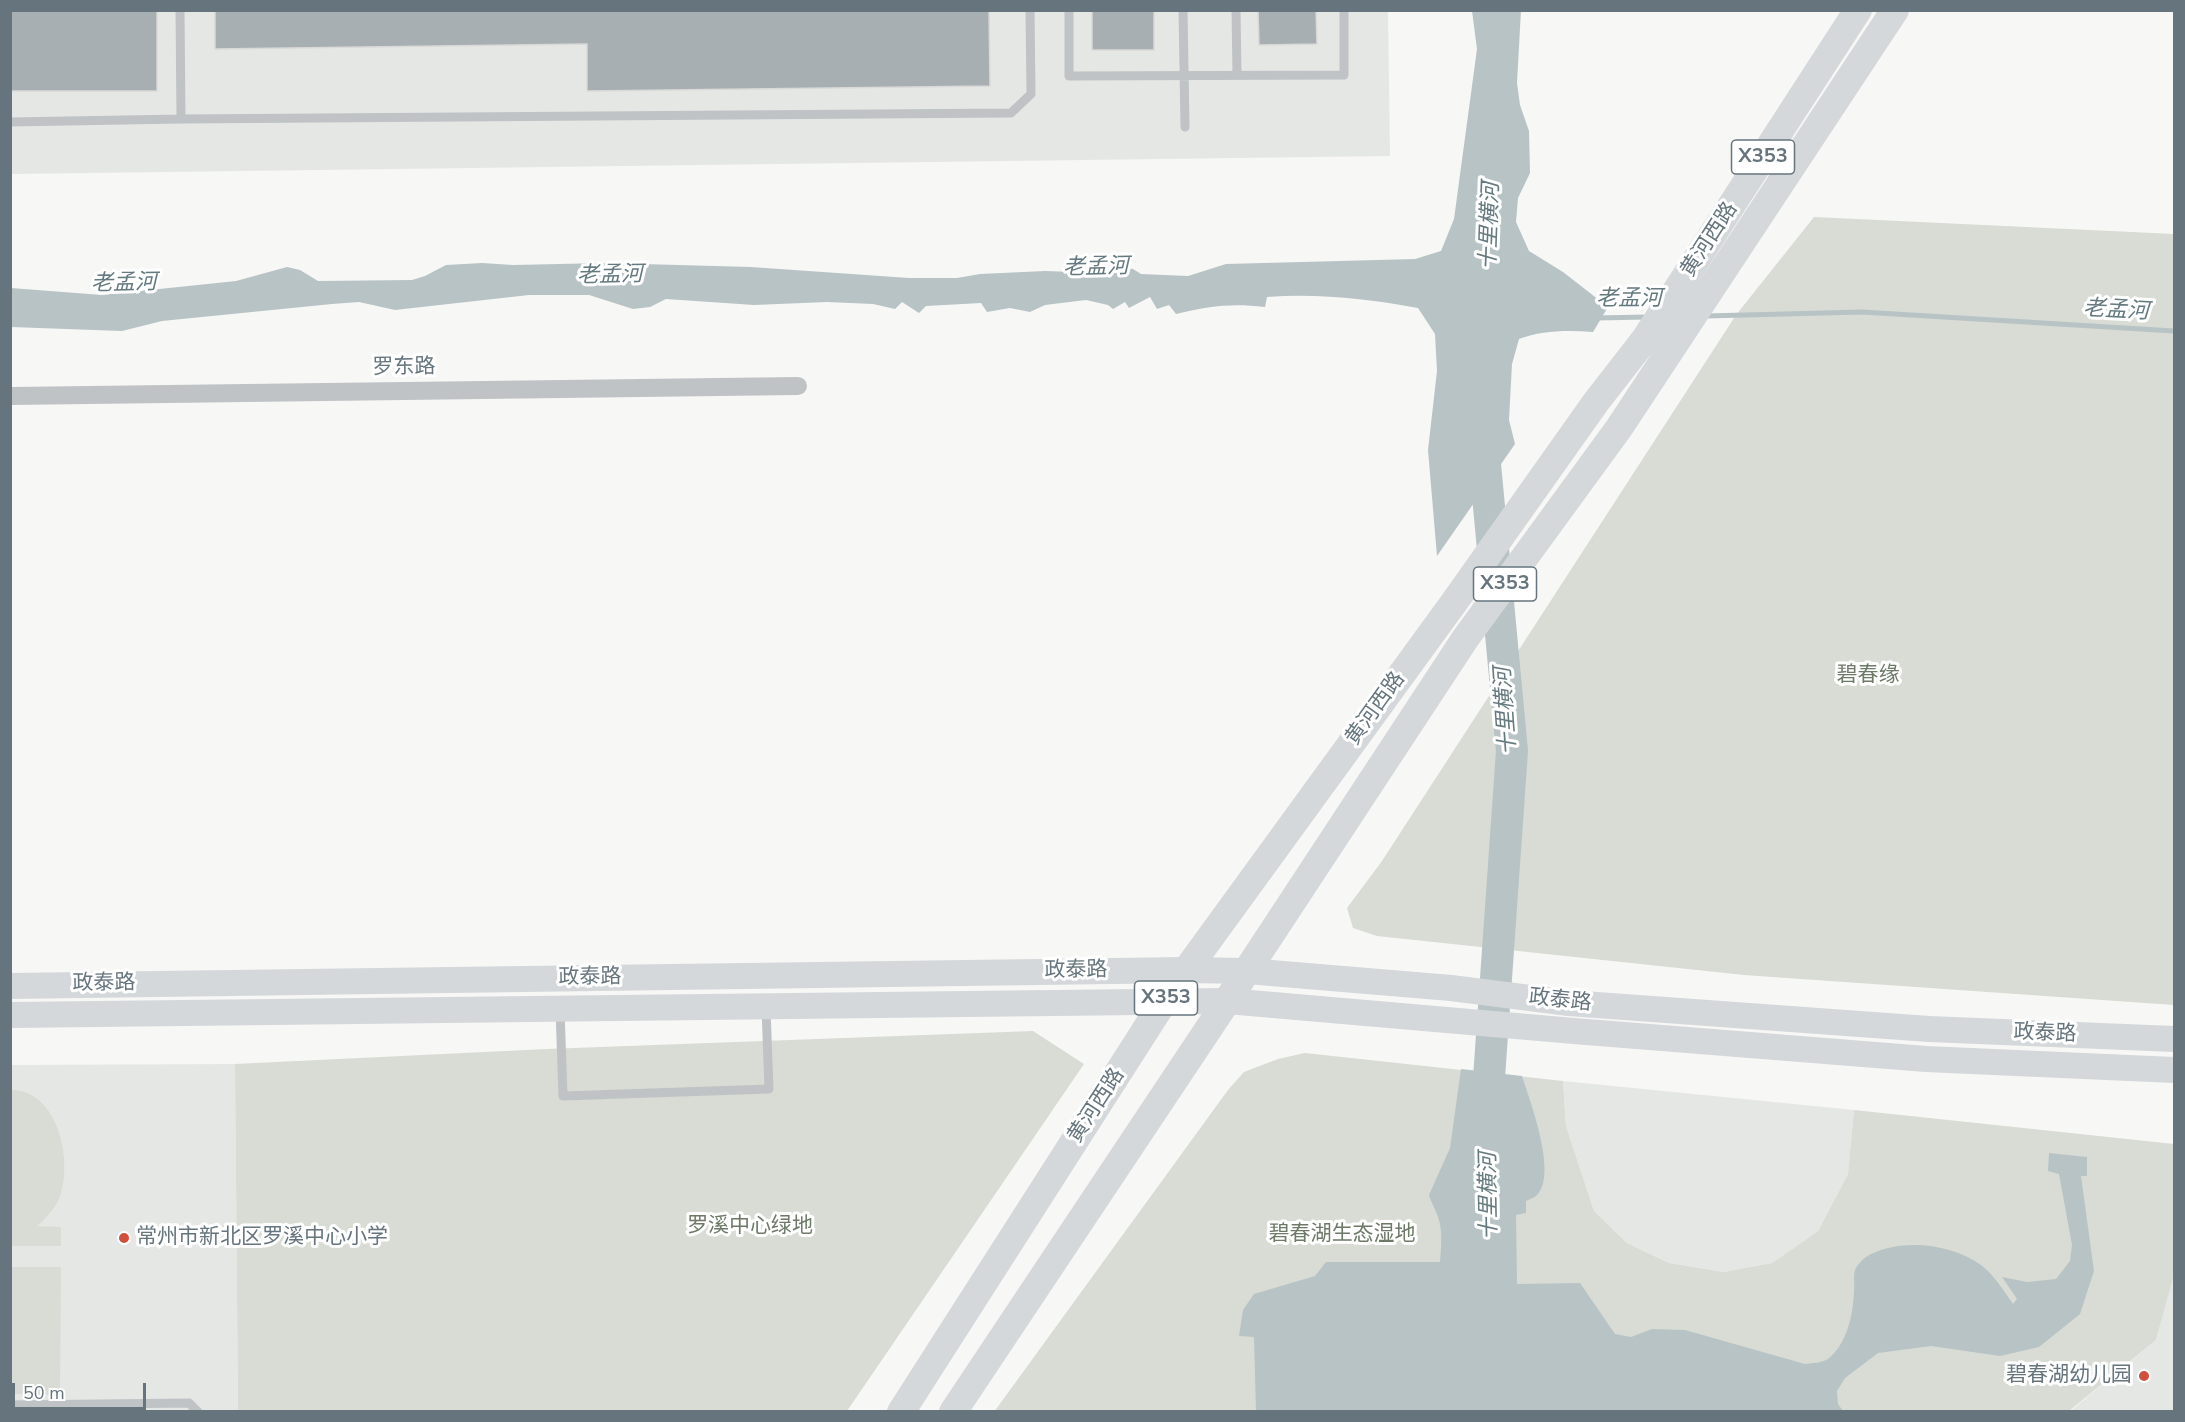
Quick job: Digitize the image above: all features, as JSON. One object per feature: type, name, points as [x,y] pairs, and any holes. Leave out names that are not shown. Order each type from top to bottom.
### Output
[{"type":"main road","name":"黄河西路","points":[[901,1412],[1164,1001],[1455,601],[1596,402],[1645,339],[1858,10]]},
{"type":"main road","name":"黄河西路","points":[[953,1412],[1465,639],[1619,429],[1895,10]]},
{"type":"main road","name":"政泰路","points":[[10,986],[1247,971],[1451,988],[1569,1003],[1929,1029],[2175,1039]]},
{"type":"main road","name":"政泰路","points":[[10,1015],[1227,1001],[1926,1059],[2175,1070]]},
{"type":"street","name":"罗东路","points":[[10,396],[798,386]]},
{"type":"lane","points":[[180,10],[181,118]]},
{"type":"lane","points":[[10,122],[181,118],[1011,113],[1031,94],[1030,10]]},
{"type":"lane","points":[[1069,10],[1069,76],[1344,75],[1344,10]]},
{"type":"lane","points":[[1183,10],[1185,127]]},
{"type":"lane","points":[[1236,10],[1237,75]]},
{"type":"lane","points":[[560,1008],[563,1096],[769,1089],[766,1006]]},
{"type":"lane","points":[[10,1405],[189,1403],[198,1412]]},
{"type":"shaded area","points":[[10,11],[1388,11],[1390,156],[11,174]]},
{"type":"shaded area","name":"常州市新北区罗溪中心小学","points":[[235,1064],[238,1411],[11,1411],[10,1065]]},
{"type":"shaded area","points":[[1563,1081],[1854,1110],[1848,1174],[1818,1231],[1772,1263],[1725,1272],[1669,1263],[1627,1243],[1594,1211],[1566,1126]]},
{"type":"shaded area","name":"碧春湖幼儿园","points":[[2174,1275],[2174,1411],[2069,1412],[2156,1340]]},
{"type":"green space","name":"碧春缘","points":[[1814,217],[2174,234],[2174,1005],[1744,975],[1377,936],[1353,928],[1347,908],[1382,861],[1736,315]]},
{"type":"green space","name":"罗溪中心绿地","points":[[1033,1031],[1084,1064],[847,1411],[238,1412],[235,1064],[547,1049]]},
{"type":"green space","name":"碧春湖生态湿地","points":[[1305,1053],[1563,1081],[1566,1126],[1594,1211],[1627,1243],[1669,1263],[1724,1272],[1772,1263],[1818,1231],[1848,1174],[1854,1110],[2174,1144],[2174,1275],[2156,1340],[2069,1411],[994,1412],[1228,1090],[1244,1072],[1278,1059]]},
{"type":"green space","points":[[11,1090],[27,1093],[40,1101],[50,1113],[57,1128],[64,1162],[61,1193],[54,1207],[37,1226],[61,1227],[61,1246],[11,1246]]},
{"type":"green space","points":[[11,1267],[61,1267],[60,1395],[11,1394]]},
{"type":"water","points":[[1521,10],[1517,83],[1520,105],[1529,131],[1530,173],[1518,198],[1516,222],[1529,251],[1563,272],[1608,307],[1593,332],[1556,331],[1519,339],[1512,364],[1509,420],[1515,444],[1437,556],[1428,450],[1437,371],[1435,334],[1418,308],[1343,298],[1286,296],[1267,297],[1265,307],[1220,306],[1176,314],[1169,305],[1157,309],[1150,297],[1129,308],[1125,302],[1113,309],[1108,305],[1086,300],[1045,305],[1030,312],[1010,308],[987,312],[981,303],[926,306],[919,313],[902,302],[895,309],[873,304],[827,302],[754,305],[666,299],[650,307],[633,309],[589,295],[529,295],[395,310],[359,302],[332,304],[162,321],[122,331],[11,327],[11,288],[102,295],[236,281],[287,267],[300,270],[318,281],[412,280],[446,265],[482,263],[513,265],[605,263],[751,267],[909,278],[957,278],[980,274],[1045,271],[1103,273],[1120,267],[1133,269],[1141,274],[1188,276],[1226,264],[1415,259],[1441,251],[1454,219],[1477,49],[1472,11]]},
{"type":"water","points":[[1461,1069],[1522,1076],[1536,1119],[1545,1170],[1543,1184],[1537,1195],[1526,1201],[1526,1213],[1516,1215],[1517,1284],[1580,1283],[1615,1334],[1631,1337],[1652,1329],[1685,1330],[1805,1364],[1823,1361],[1835,1353],[1848,1328],[1853,1301],[1854,1272],[1858,1265],[1869,1255],[1898,1246],[1942,1248],[1969,1258],[1981,1265],[1999,1283],[2013,1304],[2017,1299],[2002,1277],[2027,1282],[2056,1279],[2070,1261],[2072,1245],[2059,1174],[2048,1171],[2049,1153],[2087,1157],[2087,1176],[2081,1176],[2094,1271],[2080,1314],[2039,1347],[2000,1356],[1931,1346],[1878,1353],[1845,1378],[1837,1391],[1838,1404],[1843,1411],[1256,1411],[1254,1337],[1239,1336],[1243,1310],[1254,1294],[1315,1276],[1326,1262],[1440,1262],[1441,1228],[1429,1195],[1450,1148]]},
{"type":"building","points":[[10,10],[157,10],[157,91],[10,91]]},
{"type":"building","points":[[215,10],[989,10],[990,86],[587,91],[587,44],[215,49]]},
{"type":"building","points":[[1092,10],[1154,10],[1154,50],[1092,50]]},
{"type":"building","points":[[1258,10],[1316,10],[1317,44],[1259,45]]},
{"type":"waterway","name":"老孟河","points":[[1706,316],[1862,312],[2174,331]]},
{"type":"waterway","name":"老孟河","points":[[1595,318],[1648,317]]},
{"type":"waterway","name":"十里横河","points":[[1483,443],[1512,751],[1488,1114]]},
{"type":"place","name":"常州市新北区罗溪中心小学","points":[[124,1238]]},
{"type":"place","name":"碧春湖幼儿园","points":[[2144,1376]]}]
